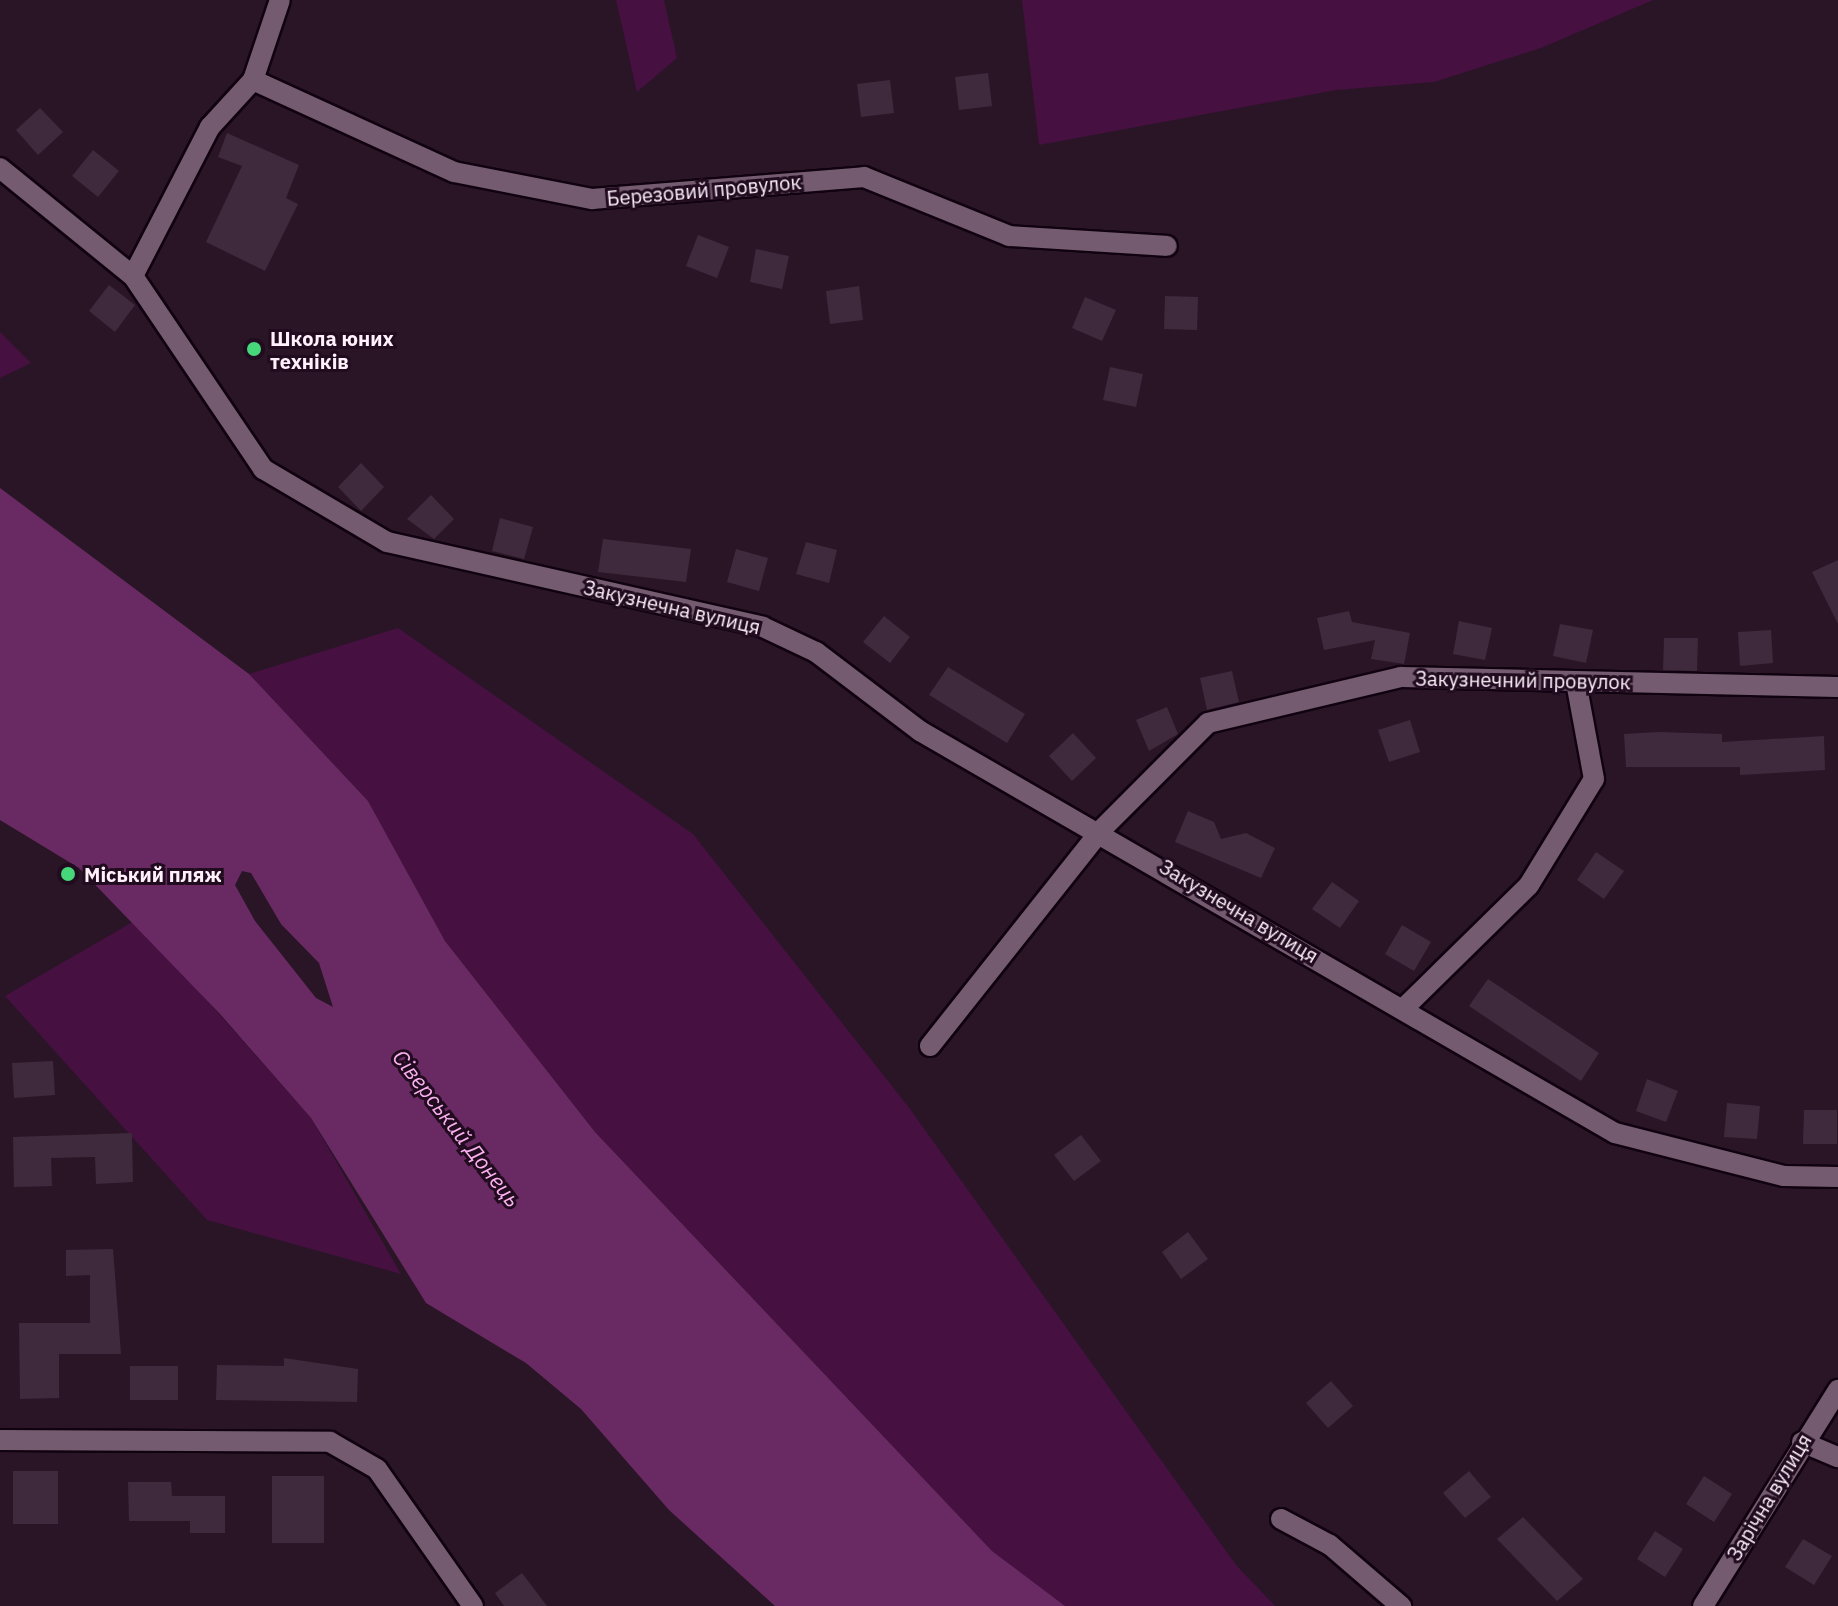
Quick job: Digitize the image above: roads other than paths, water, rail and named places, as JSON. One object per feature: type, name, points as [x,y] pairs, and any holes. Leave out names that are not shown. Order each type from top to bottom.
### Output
[{"type":"street","points":[[133,276],[210,127],[253,80],[280,0]]},
{"type":"street","name":"Березовий провулок","points":[[253,80],[454,172],[592,199],[864,177],[1009,236],[1167,246]]},
{"type":"street","name":"Закузнечна вулиця","points":[[0,168],[133,276],[263,469],[387,542],[763,627],[816,652],[920,731],[1101,830],[1615,1133],[1784,1176],[1838,1177]]},
{"type":"street","name":"Закузнечний провулок","points":[[930,1046],[1101,830],[1208,723],[1401,677],[1838,687]]},
{"type":"street","points":[[1404,1008],[1529,885],[1594,779],[1576,682]]},
{"type":"street","name":"Зарічна вулиця","points":[[1703,1606],[1802,1442],[1838,1390]]},
{"type":"street","points":[[0,1440],[330,1442],[377,1469],[473,1606]]},
{"type":"street","points":[[1802,1442],[1838,1457]]},
{"type":"street","points":[[1281,1519],[1330,1545],[1401,1606]]},
{"type":"water","name":"Сіверський Донець","points":[[0,488],[249,674],[368,801],[445,941],[595,1132],[992,1551],[1065,1606],[775,1606],[669,1510],[581,1409],[526,1363],[426,1303],[311,1118],[220,1014],[79,868],[0,820]],"holes":[[[242,871],[251,873],[281,924],[319,963],[333,1007],[316,998],[255,921],[235,885]]]},
{"type":"place","name":"Школа юних техніків","points":[[254,349]]},
{"type":"place","name":"Міський пляж","points":[[68,874]]}]
